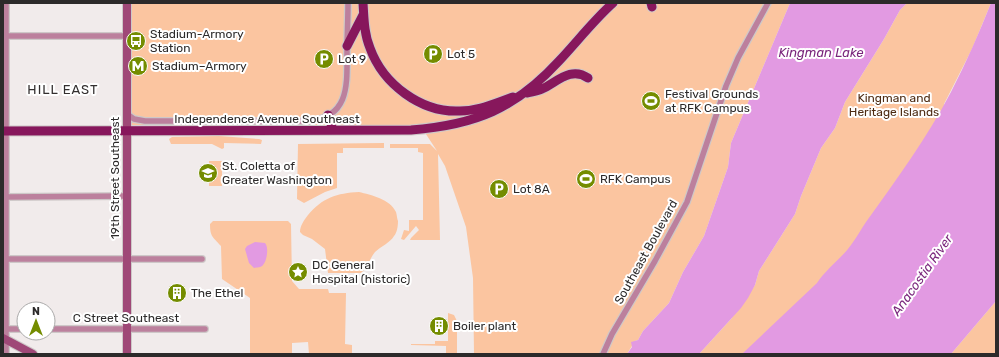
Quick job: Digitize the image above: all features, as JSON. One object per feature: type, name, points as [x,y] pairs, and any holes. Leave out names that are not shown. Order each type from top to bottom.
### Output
[{"type":"main road","name":"19th Street Southeast","points":[[126,3],[126,354]]},
{"type":"main road","name":"Independence Avenue Southeast","points":[[363,3],[366,33],[370,50],[386,76],[399,89],[408,96],[441,110],[466,111],[494,108]]},
{"type":"main road","points":[[588,28],[603,3]]},
{"type":"main road","name":"Independence Avenue Southeast","points":[[4,131],[127,132],[209,126],[278,126],[333,130],[426,129],[459,124],[481,118],[494,108],[524,94],[550,71],[588,28],[613,3]]},
{"type":"main road","points":[[347,46],[364,14]]},
{"type":"main road","points":[[524,94],[542,89],[571,74],[582,74],[588,78]]},
{"type":"main road","points":[[328,115],[333,130]]},
{"type":"main road","points":[[4,339],[33,354]]},
{"type":"street","points":[[6,3],[4,36],[6,197],[4,215],[6,259],[4,339],[6,354]]},
{"type":"street","points":[[328,115],[340,105],[346,93],[348,3]]},
{"type":"street","name":"Southeast Boulevard","points":[[603,354],[612,334],[655,261],[686,202],[726,86],[738,58],[768,3]]},
{"type":"street","points":[[4,36],[127,36]]},
{"type":"street","name":"Independence Avenue Southeast","points":[[127,114],[134,119],[142,121],[209,126]]},
{"type":"street","name":"Independence Avenue Southeast","points":[[278,126],[313,121],[328,115]]},
{"type":"street","points":[[6,197],[127,196]]},
{"type":"street","points":[[6,259],[202,259]]},
{"type":"street","points":[[4,329],[16,329]]},
{"type":"street","name":"C Street Southeast","points":[[56,329],[205,329]]},
{"type":"green space","name":"RFK Campus","points":[[131,3],[790,3],[731,143],[728,167],[704,236],[683,272],[669,303],[643,331],[627,354],[474,354],[473,278],[466,227],[445,166],[438,154],[440,240],[410,240],[419,230],[416,226],[404,240],[401,239],[404,230],[409,231],[409,220],[423,220],[423,153],[418,152],[418,148],[390,148],[390,144],[430,144],[437,151],[420,125],[131,125]]},
{"type":"green space","name":"Kingman and Heritage Islands","points":[[907,3],[991,3],[972,49],[944,104],[942,162],[769,354],[699,354],[731,319],[755,285],[759,271],[795,214],[821,148],[835,128],[845,102],[900,10]]},
{"type":"green space","points":[[219,136],[262,140],[261,144],[224,143],[224,148],[222,149],[212,144],[171,144],[169,139],[172,137]]},
{"type":"green space","points":[[384,143],[384,148],[343,148],[343,153],[337,153],[337,188],[325,192],[304,203],[297,199],[298,144]]},
{"type":"green space","points":[[209,161],[222,161],[222,186],[209,186]]},
{"type":"green space","points":[[359,192],[380,198],[393,208],[396,212],[398,221],[396,233],[390,241],[375,252],[361,273],[328,273],[325,249],[300,232],[301,225],[313,209],[324,201],[337,195]]},
{"type":"green space","points":[[213,221],[288,221],[291,224],[292,281],[299,289],[328,289],[329,293],[346,293],[345,344],[352,345],[352,354],[309,354],[308,342],[292,343],[292,354],[250,354],[250,298],[222,279],[221,246],[211,234],[210,224]]},
{"type":"green space","points":[[996,301],[996,354],[951,354]]},
{"type":"green space","points":[[448,313],[454,315],[457,321],[457,354],[446,354],[446,346],[411,345],[435,344],[435,341],[448,341]]},
{"type":"water","name":"Kingman Lake","points":[[790,3],[907,3],[900,10],[845,102],[835,128],[821,148],[795,214],[759,271],[755,285],[741,308],[699,354],[627,354],[632,347],[631,342],[638,340],[643,331],[669,303],[683,272],[704,236],[728,167],[731,143]]},
{"type":"water","name":"Anacostia River","points":[[991,3],[996,3],[996,301],[951,354],[742,354],[817,283],[853,242],[911,158],[942,109],[967,59]]},
{"type":"water","points":[[255,242],[265,243],[267,254],[263,265],[254,268],[249,263],[245,249],[247,246]]},
{"type":"place","name":"Stadium-Armory Station","points":[[136,41]]},
{"type":"place","name":"Lot 5","points":[[433,54]]},
{"type":"place","name":"Lot 9","points":[[324,59]]},
{"type":"place","name":"Stadium–Armory","points":[[138,66]]},
{"type":"place","name":"Festival Grounds at RFK Campus","points":[[651,101]]},
{"type":"place","name":"St. Coletta of Greater Washington","points":[[208,173]]},
{"type":"place","name":"RFK Campus","points":[[586,179]]},
{"type":"place","name":"Lot 8A","points":[[499,189]]},
{"type":"place","name":"DC General Hospital (historic)","points":[[298,272]]},
{"type":"place","name":"The Ethel","points":[[177,293]]},
{"type":"place","name":"Boiler plant","points":[[439,326]]},
{"type":"district","name":"HILL EAST","points":[[63,89]]}]
